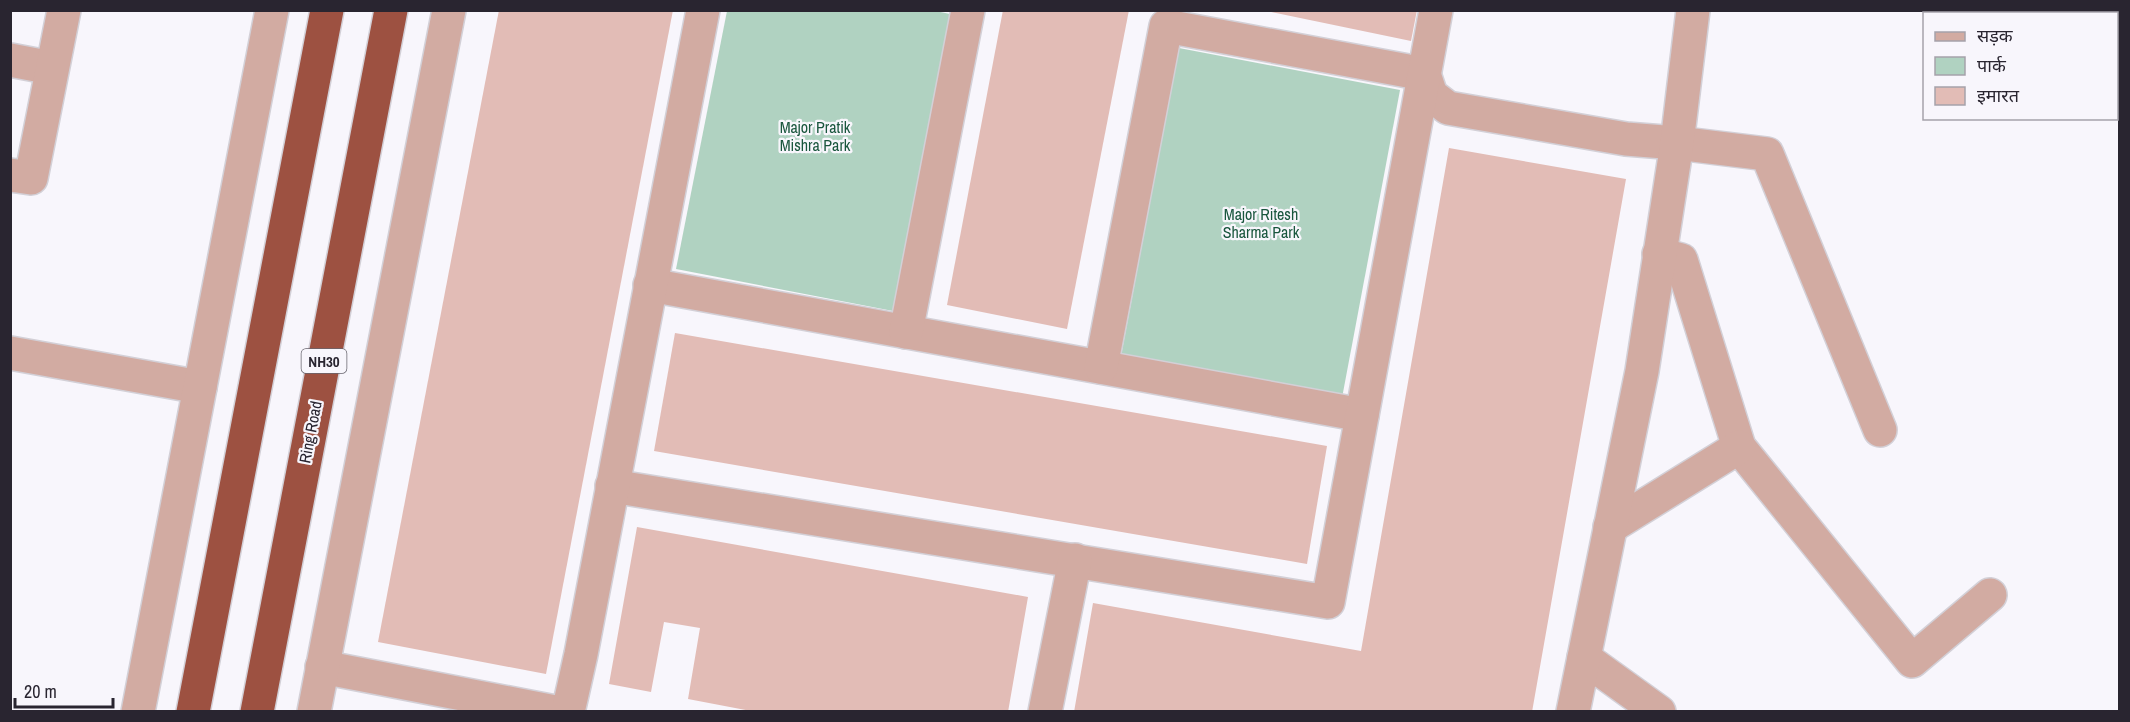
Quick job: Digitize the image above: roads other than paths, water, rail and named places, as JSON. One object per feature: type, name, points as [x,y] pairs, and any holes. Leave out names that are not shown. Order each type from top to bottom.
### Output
[{"type":"highway","points":[[194,711],[327,10]]},
{"type":"highway","name":"Ring Road","points":[[257,711],[391,10]]},
{"type":"street","points":[[10,174],[31,178],[64,10]]},
{"type":"street","points":[[138,711],[272,10]]},
{"type":"street","points":[[314,711],[449,10]]},
{"type":"street","points":[[568,711],[581,654],[703,10]]},
{"type":"street","points":[[906,332],[968,10]]},
{"type":"street","points":[[612,486],[1328,602],[1436,10]]},
{"type":"street","points":[[1573,711],[1642,371],[1677,143],[1693,10]]},
{"type":"street","points":[[1101,367],[1166,26],[1424,74]]},
{"type":"street","points":[[10,60],[52,68]]},
{"type":"street","points":[[1424,74],[1431,95],[1448,108],[1626,139],[1767,154],[1880,430]]},
{"type":"street","points":[[1659,254],[1681,260],[1739,447],[1912,661],[1989,595]]},
{"type":"street","points":[[650,285],[1362,415]]},
{"type":"street","points":[[10,352],[200,387]]},
{"type":"street","points":[[1610,527],[1739,447]]},
{"type":"street","points":[[1045,711],[1075,560]]},
{"type":"street","points":[[1584,658],[1659,711]]},
{"type":"street","points":[[322,667],[555,711]]},
{"type":"park label","name":"Major Pratik Mishra Park","points":[[815,136]]},
{"type":"park label","name":"Major Ritesh Sharma Park","points":[[1261,223]]}]
